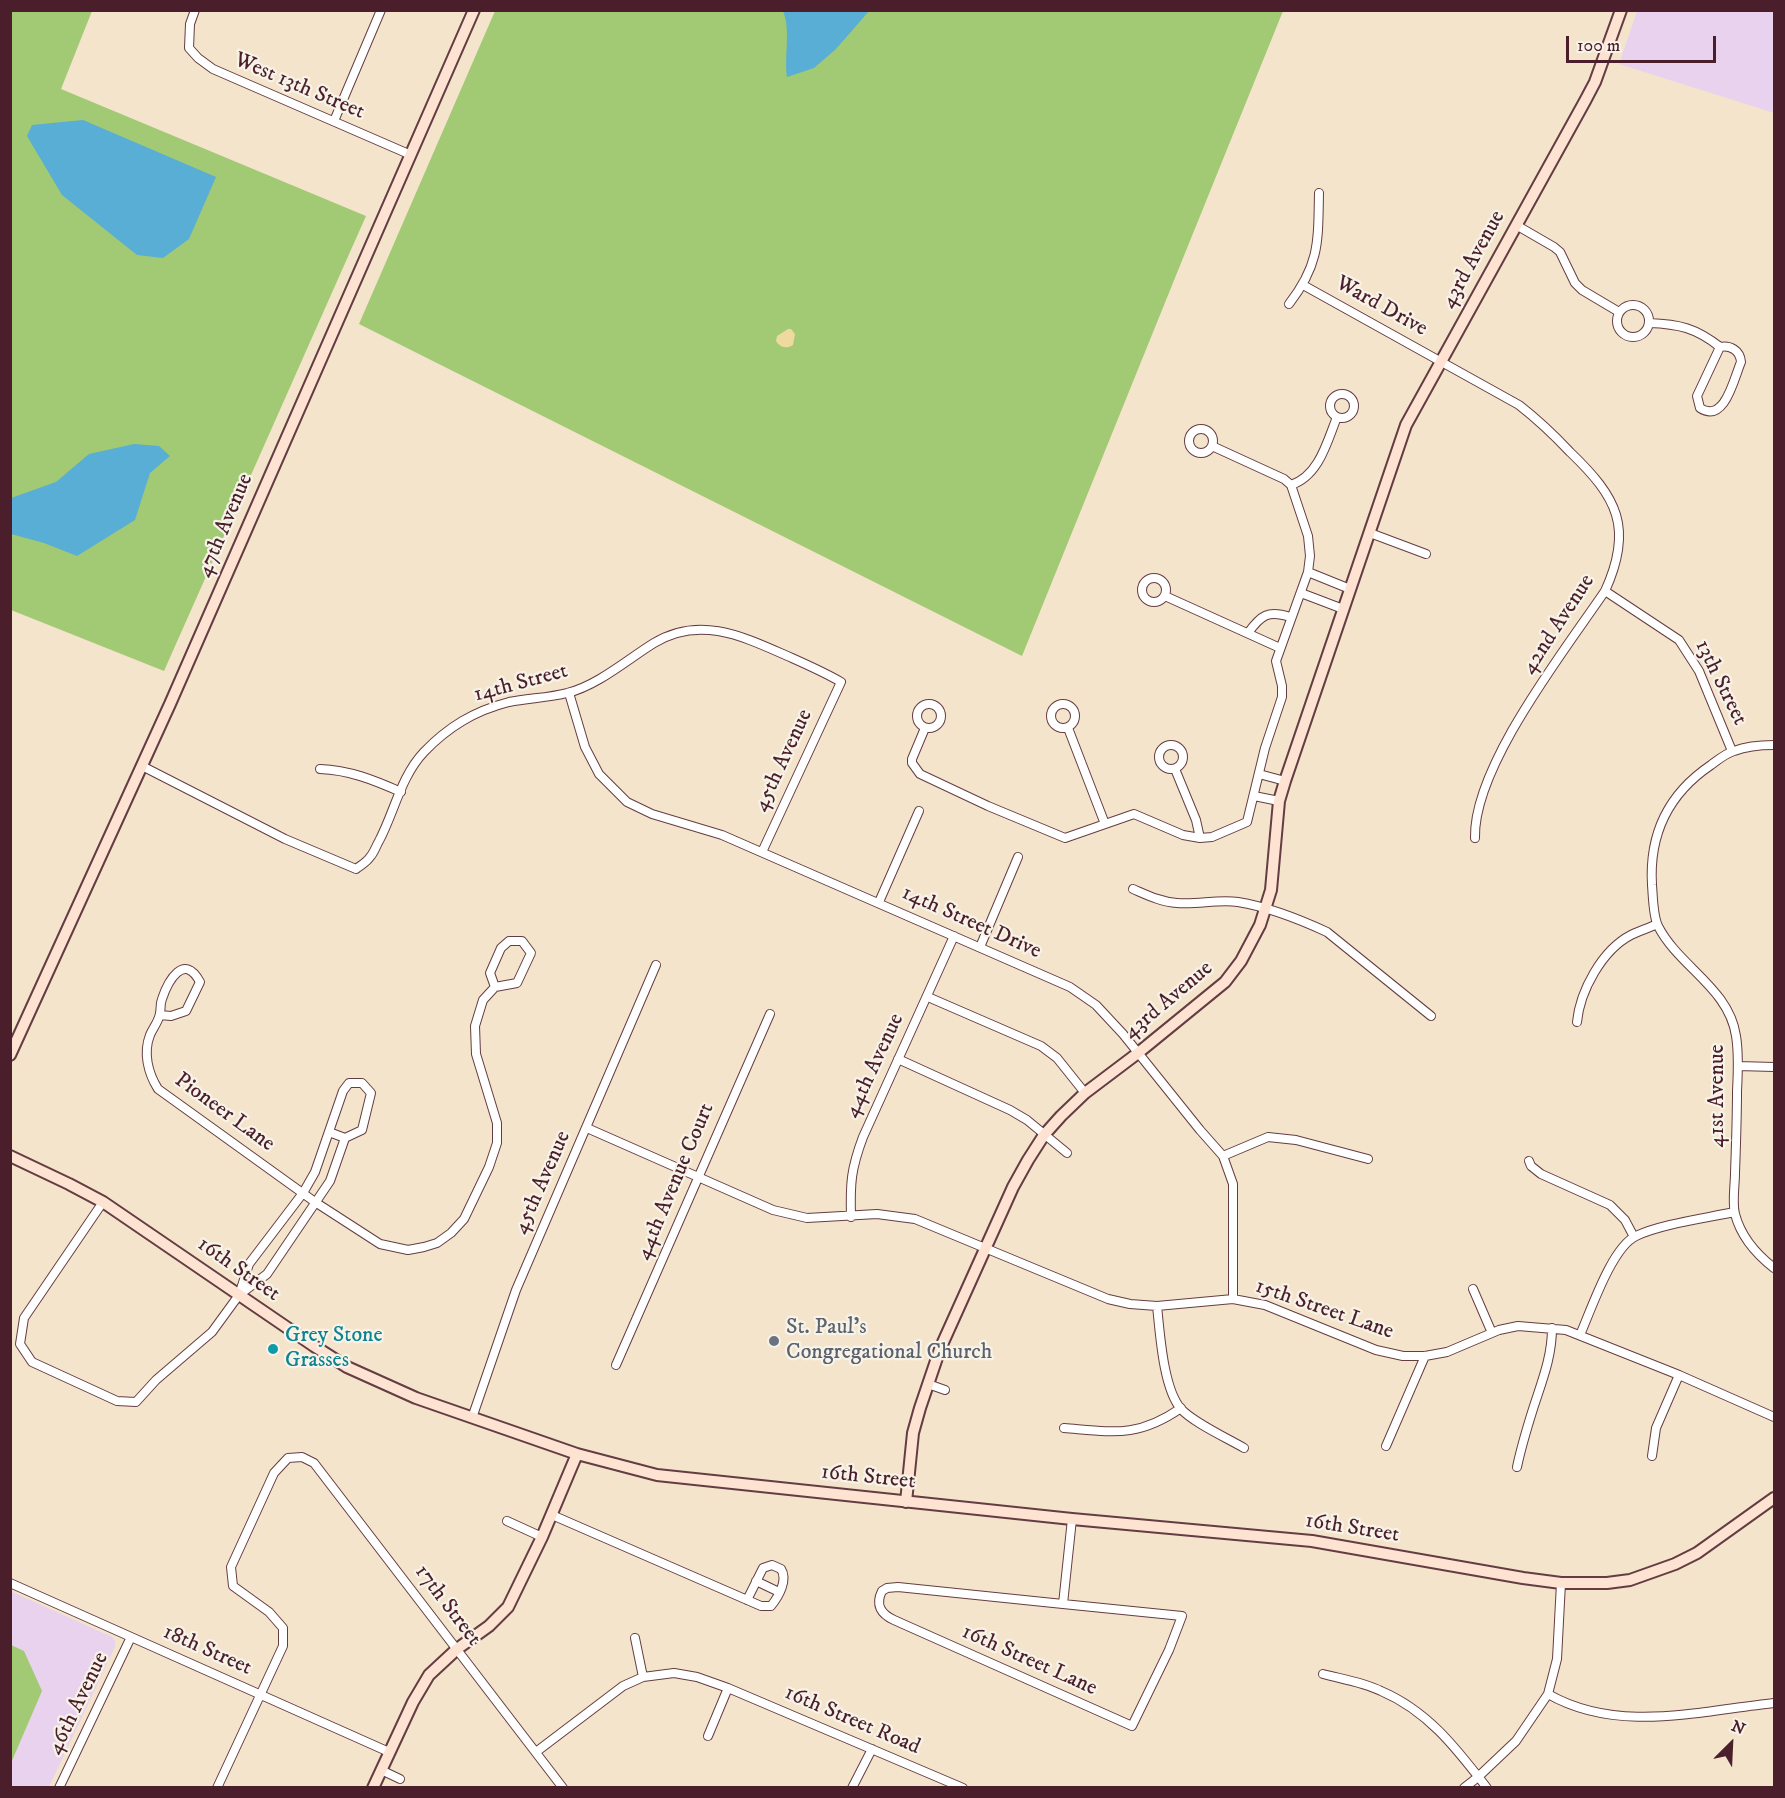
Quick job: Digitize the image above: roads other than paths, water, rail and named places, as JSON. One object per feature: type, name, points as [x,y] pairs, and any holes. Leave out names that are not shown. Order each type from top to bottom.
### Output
[{"type":"main road","name":"47th Avenue","points":[[10,1055],[142,766],[474,10]]},
{"type":"main road","name":"43rd Avenue","points":[[906,1502],[913,1433],[940,1349],[1013,1187],[1028,1160],[1044,1135],[1085,1093],[1225,982],[1249,947],[1266,909],[1279,801],[1285,781],[1406,425],[1595,82],[1621,10]]},
{"type":"main road","name":"16th Street","points":[[10,1156],[103,1202],[346,1367],[406,1394],[472,1418],[577,1454],[657,1475],[1312,1542],[1561,1583],[1607,1583],[1630,1580],[1667,1567],[1697,1553],[1774,1498]]},
{"type":"main road","points":[[373,1788],[421,1687],[429,1675],[457,1649],[489,1626],[508,1607],[542,1538],[577,1454]]},
{"type":"street","name":"West 13th Street","points":[[195,10],[189,24],[189,48],[213,69],[411,155]]},
{"type":"street","points":[[334,121],[381,10]]},
{"type":"street","name":"Ward Drive","points":[[1289,304],[1310,274],[1316,254],[1319,193]]},
{"type":"street","points":[[1516,225],[1560,252],[1575,283],[1582,290],[1619,312]]},
{"type":"street","name":"Ward Drive","points":[[1303,285],[1441,361]]},
{"type":"street","points":[[1627,306],[1638,306],[1647,312],[1649,323],[1640,335],[1630,337],[1618,328],[1617,317],[1619,312],[1627,306]]},
{"type":"street","points":[[1649,323],[1676,324],[1706,336],[1719,347],[1728,347],[1740,356],[1741,362],[1723,405],[1714,412],[1708,412],[1700,408],[1697,396],[1719,347]]},
{"type":"street","name":"42nd Avenue","points":[[1441,361],[1519,405],[1533,416],[1604,487],[1615,508],[1619,528],[1619,556],[1615,570],[1605,591],[1515,725],[1484,790],[1478,809],[1475,837]]},
{"type":"street","points":[[1291,485],[1302,481],[1314,469],[1337,417]]},
{"type":"street","points":[[925,728],[912,759],[912,763],[920,774],[988,806],[1065,838],[1134,814],[1183,835],[1200,838],[1212,837],[1247,822],[1258,774],[1282,697],[1281,680],[1276,661],[1308,572],[1310,556],[1308,536],[1291,485],[1284,479],[1212,446]]},
{"type":"street","points":[[1370,533],[1426,554]]},
{"type":"street","points":[[1308,572],[1350,589]]},
{"type":"street","name":"13th Street","points":[[1605,591],[1679,640],[1699,671],[1732,751],[1774,745]]},
{"type":"street","points":[[1301,593],[1343,609]]},
{"type":"street","points":[[1165,596],[1280,648]]},
{"type":"street","points":[[1248,633],[1257,621],[1268,614],[1274,613],[1290,617]]},
{"type":"street","name":"14th Street","points":[[142,766],[285,839],[356,869],[370,857],[421,755],[451,727],[470,716],[509,702],[569,693],[607,674],[656,642],[679,632],[704,629],[729,632],[828,674],[841,682],[839,685]]},
{"type":"street","name":"45th Avenue","points":[[762,852],[839,685]]},
{"type":"street","name":"14th Street Drive","points":[[569,693],[585,747],[599,774],[627,802],[652,814],[722,835],[879,902],[1070,987],[1096,1005],[1223,1156],[1233,1184],[1233,1299]]},
{"type":"street","points":[[1068,728],[1105,824]]},
{"type":"street","name":"41st Avenue","points":[[1732,751],[1700,772],[1683,788],[1660,827],[1651,861],[1652,891],[1657,924],[1687,964],[1727,1007],[1737,1036],[1734,1212]]},
{"type":"street","points":[[320,769],[367,777],[401,792]]},
{"type":"street","points":[[1175,769],[1196,820],[1200,838]]},
{"type":"street","points":[[1258,774],[1285,781]]},
{"type":"street","points":[[1254,796],[1279,801]]},
{"type":"street","points":[[879,902],[919,812]]},
{"type":"street","points":[[980,947],[1018,857]]},
{"type":"street","points":[[1133,889],[1164,902],[1179,904],[1213,901],[1237,902],[1266,909],[1327,932],[1431,1016]]},
{"type":"street","points":[[1577,1022],[1578,1009],[1601,962],[1613,948],[1630,935],[1657,924]]},
{"type":"street","name":"44th Avenue","points":[[851,1217],[852,1166],[862,1137],[954,936]]},
{"type":"street","points":[[509,940],[522,941],[531,953],[517,983],[495,987],[490,973],[501,948],[509,940]]},
{"type":"street","name":"45th Avenue","points":[[472,1418],[516,1290],[656,965]]},
{"type":"street","name":"Pioneer Lane","points":[[160,1015],[171,1016],[186,1011],[200,982],[195,974],[187,969],[180,970],[173,976],[161,1002],[160,1015],[149,1038],[148,1066],[158,1089],[315,1202],[380,1244],[408,1250],[437,1243],[451,1233],[464,1219],[489,1167],[497,1143],[497,1123],[476,1054],[475,1040],[478,1013],[483,1000],[495,987]]},
{"type":"street","points":[[927,997],[1041,1046],[1057,1058],[1085,1093]]},
{"type":"street","name":"44th Avenue Court","points":[[616,1365],[770,1014]]},
{"type":"street","points":[[898,1059],[1010,1110],[1027,1120],[1067,1152]]},
{"type":"street","points":[[1738,1066],[1774,1067]]},
{"type":"street","points":[[103,1202],[24,1318],[20,1344],[32,1362],[117,1401],[136,1402],[156,1380],[212,1332],[239,1295],[267,1274],[330,1181],[345,1138],[362,1130],[371,1093],[362,1083],[349,1083],[343,1091],[315,1172],[303,1193],[249,1264],[239,1295]]},
{"type":"street","name":"15th Street Lane","points":[[587,1128],[773,1210],[795,1216],[851,1217],[877,1214],[915,1220],[1108,1299],[1156,1306],[1233,1299],[1265,1305],[1376,1350],[1403,1356],[1425,1356],[1447,1352],[1491,1333],[1518,1326],[1552,1328],[1580,1335],[1774,1417]]},
{"type":"street","points":[[329,1132],[345,1138]]},
{"type":"street","points":[[1223,1156],[1268,1137],[1296,1140],[1368,1159]]},
{"type":"street","points":[[1529,1161],[1531,1166],[1541,1174],[1610,1205],[1625,1220],[1634,1237]]},
{"type":"street","points":[[1580,1335],[1615,1257],[1634,1237],[1734,1212],[1745,1237],[1759,1256],[1774,1268]]},
{"type":"street","points":[[1473,1289],[1491,1333]]},
{"type":"street","points":[[1156,1306],[1166,1375],[1181,1408],[1204,1425],[1244,1448]]},
{"type":"street","points":[[1517,1467],[1532,1411],[1547,1370],[1552,1347],[1552,1328]]},
{"type":"street","points":[[1386,1446],[1425,1356]]},
{"type":"street","points":[[1652,1456],[1656,1428],[1679,1375]]},
{"type":"street","points":[[928,1384],[945,1390]]},
{"type":"street","points":[[1064,1428],[1110,1432],[1133,1430],[1164,1421],[1181,1408]]},
{"type":"street","name":"17th Street","points":[[261,1695],[283,1646],[283,1628],[269,1612],[233,1586],[231,1567],[274,1473],[288,1458],[302,1457],[314,1463],[563,1788]]},
{"type":"street","points":[[552,1515],[747,1600],[761,1606],[771,1606],[785,1577],[783,1572],[777,1566],[768,1565],[763,1568],[747,1600]]},
{"type":"street","points":[[1064,1604],[1072,1519]]},
{"type":"street","points":[[507,1521],[542,1538]]},
{"type":"street","points":[[756,1581],[779,1592]]},
{"type":"street","name":"18th Street","points":[[10,1583],[389,1752]]},
{"type":"street","points":[[1464,1788],[1516,1741],[1548,1694],[1557,1659],[1561,1583]]},
{"type":"street","name":"16th Street Lane","points":[[887,1587],[897,1587],[1064,1604],[1182,1616],[1169,1650],[1132,1726],[884,1616],[878,1603],[882,1591],[887,1587]]},
{"type":"street","name":"46th Avenue","points":[[59,1788],[131,1637]]},
{"type":"street","points":[[635,1638],[643,1677]]},
{"type":"street","name":"16th Street Road","points":[[536,1752],[623,1686],[643,1677],[674,1673],[697,1677],[728,1688],[963,1788]]},
{"type":"street","points":[[1323,1674],[1382,1691],[1422,1714],[1439,1730],[1487,1788]]},
{"type":"street","points":[[708,1736],[728,1688]]},
{"type":"street","points":[[1548,1694],[1563,1702],[1597,1712],[1632,1718],[1675,1716],[1774,1703]]},
{"type":"street","points":[[217,1788],[261,1695]]},
{"type":"street","points":[[852,1788],[872,1749]]},
{"type":"street","points":[[381,1770],[400,1779]]},
{"type":"water","points":[[783,11],[869,11],[836,49],[814,68],[787,77],[787,26]]},
{"type":"water","points":[[83,120],[216,177],[189,239],[163,258],[137,255],[62,195],[27,136],[32,125]]},
{"type":"water","points":[[134,444],[159,446],[170,456],[150,473],[135,520],[77,556],[44,543],[11,534],[11,498],[56,482],[89,454]]},
{"type":"place","name":"St. Paul's Congregational Church","points":[[774,1341]]},
{"type":"place","name":"Grey Stone Grasses","points":[[273,1349]]}]
